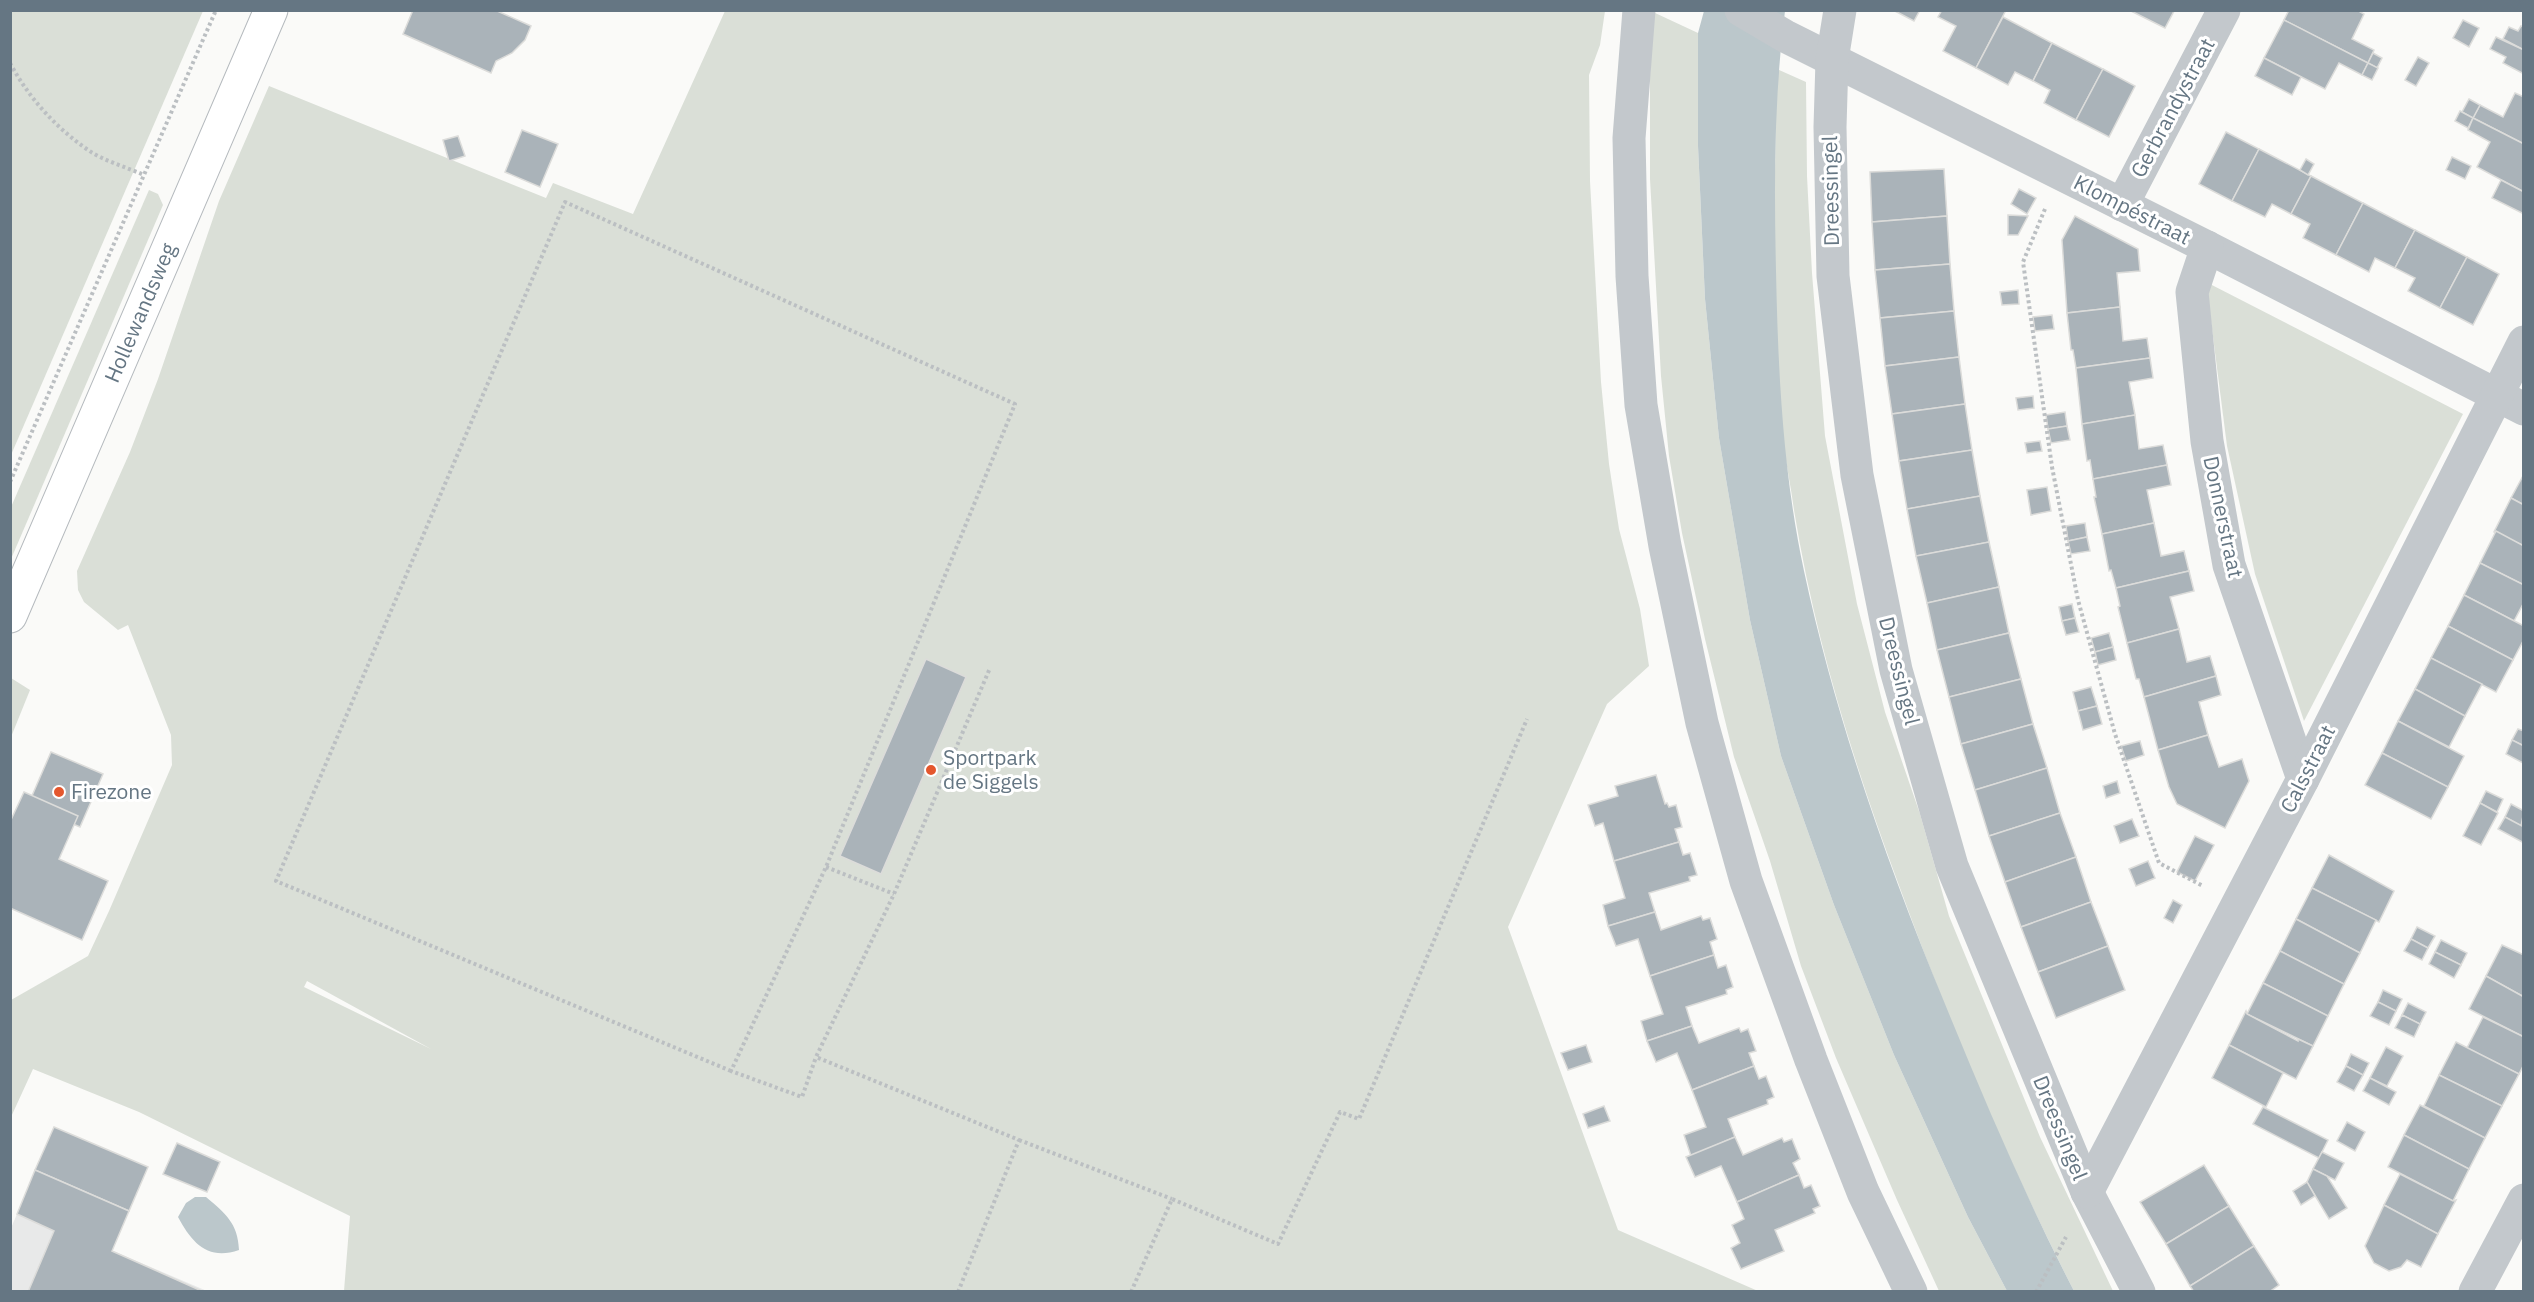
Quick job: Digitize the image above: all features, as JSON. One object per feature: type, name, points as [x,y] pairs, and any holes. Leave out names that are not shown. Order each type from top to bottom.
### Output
[{"type":"main road","name":"Hollewandsweg","points":[[10,616],[271,10]]},
{"type":"street","points":[[1639,10],[1629,138],[1632,276],[1641,405],[1665,546],[1702,723],[1746,882],[1863,1192],[1911,1292]]},
{"type":"street","name":"Klompéstraat","points":[[1741,10],[1832,60],[2510,402]]},
{"type":"street","name":"Dreessingel","points":[[1840,10],[1832,60],[1830,127],[1833,276],[1857,475],[1896,670],[1952,866],[2086,1192],[2139,1292]]},
{"type":"street","name":"Gerbrandystraat","points":[[2122,205],[2224,10]]},
{"type":"street","name":"Donnerstraat","points":[[2207,248],[2192,292],[2209,453],[2229,565],[2303,779]]},
{"type":"street","name":"Calsstraat","points":[[2086,1192],[2303,779],[2510,402],[2523,342]]},
{"type":"street","points":[[2475,1292],[2523,1200]]},
{"type":"path","points":[[10,482],[216,10]]},
{"type":"path","points":[[10,63],[24,89],[54,123],[89,151],[144,175]]},
{"type":"path","points":[[2060,174],[2023,261],[2052,467],[2078,600],[2115,734],[2158,863],[2238,904]]},
{"type":"path","points":[[731,1071],[826,867],[1015,404],[565,202],[276,881],[731,1071],[802,1097],[816,1057],[894,894],[990,668]]},
{"type":"path","points":[[816,1057],[1019,1140],[1172,1199],[1278,1244],[1340,1112],[1359,1119],[1527,719]]},
{"type":"path","points":[[826,867],[894,894]]},
{"type":"path","points":[[958,1292],[1019,1140]]},
{"type":"path","points":[[1131,1292],[1172,1199]]},
{"type":"path","points":[[2036,1292],[2064,1241]]},
{"type":"shaded area","points":[[10,11],[203,11],[11,455],[10,455]]},
{"type":"shaded area","name":"Sportpark de Siggels","points":[[725,11],[1605,11],[1600,45],[1589,75],[1590,181],[1601,382],[1609,464],[1619,529],[1640,609],[1649,666],[1607,704],[1508,927],[1618,1230],[1758,1291],[344,1291],[350,1216],[139,1112],[33,1069],[11,1117],[11,1000],[88,956],[172,765],[171,735],[128,625],[118,630],[84,602],[78,590],[77,571],[130,452],[158,379],[219,201],[269,86],[546,198],[553,183],[633,214]],"holes":[[[307,981],[431,1049],[304,987]]]},
{"type":"shaded area","points":[[1704,11],[1785,11],[1776,141],[1777,309],[1786,460],[1804,571],[1831,682],[1847,736],[1903,898],[1991,1113],[2039,1221],[2074,1291],[2007,1291],[1968,1217],[1894,1055],[1834,905],[1781,756],[1750,620],[1719,438],[1705,299],[1698,146],[1698,33]]},
{"type":"shaded area","points":[[1653,12],[1698,33],[1698,146],[1705,299],[1719,438],[1750,620],[1781,756],[1834,905],[1894,1055],[1968,1217],[2007,1291],[1939,1291],[1836,1058],[1801,966],[1770,861],[1734,757],[1682,533],[1669,456],[1661,376],[1650,179],[1650,76]]},
{"type":"shaded area","points":[[1777,69],[1806,82],[1807,176],[1812,273],[1825,436],[1857,604],[1885,712],[1920,814],[1949,916],[2040,1137],[2113,1291],[2074,1291],[2025,1191],[1957,1037],[1916,932],[1865,789],[1824,652],[1794,510],[1783,441],[1779,394],[1775,302]]},
{"type":"shaded area","points":[[149,190],[158,194],[163,205],[11,559],[11,507]]},
{"type":"shaded area","points":[[2206,282],[2463,414],[2304,721],[2255,574],[2227,446]]},
{"type":"shaded area","points":[[10,679],[30,690],[11,737]]},
{"type":"shaded area","points":[[195,1197],[206,1197],[225,1214],[236,1233],[239,1250],[228,1253],[210,1251],[195,1242],[189,1235],[178,1217],[186,1203]]},
{"type":"shaded area","points":[[17,1214],[92,1242],[207,1291],[11,1292],[11,1228]]},
{"type":"building","points":[[413,10],[495,10],[531,26],[525,40],[512,53],[496,61],[491,73],[403,34]]},
{"type":"building","points":[[1893,10],[1920,10],[1914,21]]},
{"type":"building","points":[[1942,10],[2006,10],[1976,68],[1943,51],[1956,26],[1938,17]]},
{"type":"building","points":[[2129,10],[2172,10],[2174,11],[2165,28]]},
{"type":"building","points":[[2289,10],[2357,10],[2364,14],[2352,39],[2374,50],[2368,63],[2284,20]]},
{"type":"building","points":[[2003,17],[2052,43],[2033,81],[2015,72],[2008,85],[1976,68]]},
{"type":"building","points":[[2284,20],[2368,63],[2362,75],[2339,63],[2325,89],[2264,58]]},
{"type":"building","points":[[2463,20],[2479,28],[2469,47],[2453,38]]},
{"type":"building","points":[[2521,26],[2524,27],[2524,50],[2503,39],[2509,27],[2518,31]]},
{"type":"building","points":[[2496,37],[2524,50],[2524,74],[2503,63],[2506,57],[2490,49]]},
{"type":"building","points":[[2052,43],[2103,69],[2076,120],[2044,103],[2050,90],[2033,81]]},
{"type":"building","points":[[2373,53],[2382,58],[2377,68],[2368,63]]},
{"type":"building","points":[[2418,57],[2429,63],[2416,86],[2405,80]]},
{"type":"building","points":[[2264,58],[2301,77],[2292,95],[2255,76]]},
{"type":"building","points":[[2368,63],[2378,68],[2372,80],[2362,75]]},
{"type":"building","points":[[2103,69],[2135,86],[2109,137],[2076,120]]},
{"type":"building","points":[[2515,93],[2524,97],[2524,144],[2473,118],[2480,105],[2503,117]]},
{"type":"building","points":[[2469,99],[2480,105],[2473,118],[2462,112]]},
{"type":"building","points":[[2460,111],[2473,118],[2468,128],[2455,121]]},
{"type":"building","points":[[2473,118],[2524,144],[2524,192],[2477,167],[2490,142],[2468,130]]},
{"type":"building","points":[[522,130],[558,144],[540,187],[505,172]]},
{"type":"building","points":[[2226,132],[2259,149],[2232,201],[2199,184]]},
{"type":"building","points":[[458,136],[465,156],[449,161],[443,140]]},
{"type":"building","points":[[2259,149],[2311,176],[2291,214],[2272,204],[2265,217],[2232,201]]},
{"type":"building","points":[[2452,157],[2471,166],[2465,179],[2446,170]]},
{"type":"building","points":[[2306,159],[2314,164],[2308,175],[2300,170]]},
{"type":"building","points":[[1944,169],[1947,216],[1872,222],[1870,172]]},
{"type":"building","points":[[2311,176],[2363,203],[2336,255],[2303,238],[2310,224],[2291,214]]},
{"type":"building","points":[[2501,180],[2524,192],[2524,214],[2492,198]]},
{"type":"building","points":[[2019,189],[2036,198],[2027,214],[2011,204]]},
{"type":"building","points":[[2363,203],[2415,230],[2395,268],[2375,258],[2369,272],[2336,255]]},
{"type":"building","points":[[2008,215],[2028,216],[2018,235],[2008,235]]},
{"type":"building","points":[[1947,216],[1950,264],[1875,270],[1872,222]]},
{"type":"building","points":[[2075,216],[2138,249],[2140,271],[2117,273],[2120,307],[2067,313],[2062,240]]},
{"type":"building","points":[[2415,230],[2467,257],[2440,308],[2408,291],[2415,278],[2395,268]]},
{"type":"building","points":[[2467,257],[2499,274],[2473,325],[2440,308]]},
{"type":"building","points":[[1950,264],[1954,311],[1880,318],[1875,270]]},
{"type":"building","points":[[2018,290],[2019,304],[2002,305],[2000,292]]},
{"type":"building","points":[[2120,307],[2123,341],[2147,338],[2150,358],[2076,368],[2073,350],[2071,350],[2067,313]]},
{"type":"building","points":[[1954,311],[1959,357],[1885,366],[1880,318]]},
{"type":"building","points":[[2052,315],[2054,329],[2035,331],[2033,317]]},
{"type":"building","points":[[1959,357],[1965,404],[1892,414],[1885,366]]},
{"type":"building","points":[[2150,358],[2153,378],[2129,382],[2135,415],[2082,424],[2076,368]]},
{"type":"building","points":[[2033,396],[2034,408],[2018,410],[2016,398]]},
{"type":"building","points":[[1965,404],[1972,450],[1899,461],[1892,414]]},
{"type":"building","points":[[2065,412],[2067,426],[2048,429],[2046,415]]},
{"type":"building","points":[[2135,415],[2139,449],[2163,445],[2167,465],[2093,479],[2090,460],[2087,461],[2082,424]]},
{"type":"building","points":[[2067,426],[2070,440],[2051,443],[2048,429]]},
{"type":"building","points":[[2040,441],[2042,451],[2027,453],[2025,443]]},
{"type":"building","points":[[1972,450],[1980,496],[1907,509],[1899,461]]},
{"type":"building","points":[[2167,465],[2171,485],[2147,490],[2154,523],[2102,534],[2094,497],[2096,497],[2093,479]]},
{"type":"building","points":[[2524,474],[2524,505],[2511,498]]},
{"type":"building","points":[[2047,487],[2051,511],[2031,515],[2027,490]]},
{"type":"building","points":[[1980,496],[1989,542],[1916,556],[1907,509]]},
{"type":"building","points":[[2511,498],[2524,505],[2524,546],[2494,532]]},
{"type":"building","points":[[2085,523],[2087,537],[2068,541],[2066,526]]},
{"type":"building","points":[[2154,523],[2161,556],[2184,551],[2189,571],[2116,588],[2111,570],[2109,571],[2102,534]]},
{"type":"building","points":[[2496,531],[2524,546],[2524,585],[2480,563]]},
{"type":"building","points":[[2087,537],[2090,551],[2071,554],[2068,541]]},
{"type":"building","points":[[1989,542],[1999,587],[1927,603],[1916,556]]},
{"type":"building","points":[[2480,563],[2524,585],[2524,602],[2514,621],[2464,595]]},
{"type":"building","points":[[2189,571],[2194,591],[2170,597],[2179,629],[2127,643],[2116,588]]},
{"type":"building","points":[[1999,587],[2009,633],[1937,650],[1927,603]]},
{"type":"building","points":[[2464,595],[2524,626],[2524,639],[2513,660],[2448,626]]},
{"type":"building","points":[[2072,604],[2075,618],[2062,621],[2059,607]]},
{"type":"building","points":[[2075,618],[2079,632],[2066,635],[2062,621]]},
{"type":"building","points":[[2448,626],[2513,660],[2496,692],[2431,658]]},
{"type":"building","points":[[2179,629],[2187,662],[2210,656],[2216,676],[2144,697],[2139,679],[2136,679],[2127,643]]},
{"type":"building","points":[[2009,633],[2021,679],[1949,697],[1937,650]]},
{"type":"building","points":[[2109,633],[2113,647],[2095,652],[2091,638]]},
{"type":"building","points":[[2113,647],[2116,660],[2098,665],[2095,652]]},
{"type":"building","points":[[2431,658],[2482,684],[2465,716],[2415,689]]},
{"type":"building","points":[[926,659],[966,677],[881,874],[840,856]]},
{"type":"building","points":[[2216,676],[2221,695],[2199,702],[2208,735],[2158,750],[2144,697]]},
{"type":"building","points":[[2021,679],[2033,724],[1961,744],[1949,697]]},
{"type":"building","points":[[2091,687],[2097,706],[2078,711],[2073,692]]},
{"type":"building","points":[[2415,689],[2465,716],[2449,747],[2398,721]]},
{"type":"building","points":[[2097,706],[2102,724],[2083,730],[2078,711]]},
{"type":"building","points":[[2398,721],[2464,756],[2448,787],[2382,753]]},
{"type":"building","points":[[2033,724],[2047,768],[1975,790],[1961,744]]},
{"type":"building","points":[[2518,729],[2524,731],[2524,746],[2512,740]]},
{"type":"building","points":[[2208,735],[2219,767],[2242,759],[2249,781],[2225,828],[2177,804],[2169,787],[2158,750]]},
{"type":"building","points":[[2512,740],[2524,746],[2523,763],[2506,754]]},
{"type":"building","points":[[2140,741],[2144,755],[2126,761],[2121,746]]},
{"type":"building","points":[[51,752],[103,774],[80,827],[28,805]]},
{"type":"building","points":[[2382,753],[2448,787],[2431,819],[2365,785]]},
{"type":"building","points":[[2047,768],[2060,813],[1989,836],[1975,790]]},
{"type":"building","points":[[1656,775],[1665,804],[1667,803],[1669,807],[1676,805],[1682,827],[1675,829],[1679,842],[1614,861],[1603,823],[1595,826],[1588,805],[1618,796],[1615,786]]},
{"type":"building","points":[[2117,781],[2120,793],[2106,798],[2103,786]]},
{"type":"building","points":[[2486,791],[2503,799],[2497,812],[2480,803]]},
{"type":"building","points":[[24,792],[78,816],[59,859],[108,881],[82,940],[10,908],[10,822]]},
{"type":"building","points":[[2480,803],[2498,813],[2481,845],[2463,836]]},
{"type":"building","points":[[2511,804],[2524,811],[2521,826],[2505,817]]},
{"type":"building","points":[[2060,813],[2076,857],[2005,882],[1989,836]]},
{"type":"building","points":[[2505,817],[2524,827],[2524,843],[2498,829]]},
{"type":"building","points":[[2132,819],[2139,836],[2120,843],[2114,826]]},
{"type":"building","points":[[2195,836],[2214,845],[2195,881],[2177,872]]},
{"type":"building","points":[[1679,842],[1683,855],[1690,853],[1697,875],[1689,877],[1690,881],[1649,893],[1655,912],[1608,926],[1603,905],[1625,898],[1614,861]]},
{"type":"building","points":[[2329,855],[2394,891],[2379,922],[2312,888]]},
{"type":"building","points":[[2076,857],[2091,902],[2021,927],[2005,882]]},
{"type":"building","points":[[2148,861],[2155,878],[2136,886],[2129,869]]},
{"type":"building","points":[[2312,888],[2376,920],[2360,953],[2296,919]]},
{"type":"building","points":[[2173,900],[2182,905],[2173,923],[2164,918]]},
{"type":"building","points":[[2091,902],[2108,946],[2038,972],[2021,927]]},
{"type":"building","points":[[1655,912],[1661,930],[1701,916],[1703,920],[1710,918],[1717,939],[1710,942],[1714,955],[1650,976],[1638,939],[1616,946],[1608,926]]},
{"type":"building","points":[[2296,919],[2360,953],[2344,984],[2280,951]]},
{"type":"building","points":[[2417,927],[2435,936],[2428,948],[2411,939]]},
{"type":"building","points":[[2411,939],[2428,948],[2422,960],[2404,951]]},
{"type":"building","points":[[2441,940],[2467,953],[2461,965],[2435,952]]},
{"type":"building","points":[[2502,945],[2524,955],[2524,997],[2486,976]]},
{"type":"building","points":[[2108,946],[2125,990],[2056,1018],[2038,972]]},
{"type":"building","points":[[2280,951],[2344,984],[2328,1016],[2263,983]]},
{"type":"building","points":[[2435,952],[2461,965],[2454,978],[2429,964]]},
{"type":"building","points":[[1714,955],[1718,968],[1726,965],[1733,987],[1726,990],[1727,994],[1686,1007],[1692,1026],[1647,1041],[1641,1021],[1663,1014],[1650,976]]},
{"type":"building","points":[[2486,976],[2524,997],[2524,1037],[2469,1009]]},
{"type":"building","points":[[2263,983],[2328,1016],[2313,1046],[2247,1014]]},
{"type":"building","points":[[2383,990],[2402,999],[2396,1011],[2378,1002]]},
{"type":"building","points":[[2378,1002],[2396,1011],[2389,1025],[2370,1016]]},
{"type":"building","points":[[2408,1003],[2426,1012],[2420,1024],[2402,1015]]},
{"type":"building","points":[[2246,1011],[2247,1014],[2298,1041],[2298,1039],[2313,1046],[2296,1079],[2229,1045]]},
{"type":"building","points":[[2402,1015],[2420,1024],[2414,1037],[2395,1028]]},
{"type":"building","points":[[2483,1017],[2524,1037],[2524,1064],[2519,1074],[2467,1048]]},
{"type":"building","points":[[1692,1026],[1699,1043],[1739,1028],[1741,1032],[1748,1029],[1756,1051],[1749,1053],[1754,1066],[1692,1090],[1677,1053],[1656,1062],[1647,1041]]},
{"type":"building","points":[[2456,1042],[2519,1074],[2502,1106],[2439,1075]]},
{"type":"building","points":[[1586,1045],[1592,1062],[1568,1070],[1561,1053]]},
{"type":"building","points":[[2229,1045],[2283,1073],[2266,1107],[2212,1078]]},
{"type":"building","points":[[2386,1047],[2403,1056],[2387,1086],[2370,1078]]},
{"type":"building","points":[[2351,1054],[2369,1063],[2363,1075],[2346,1066]]},
{"type":"building","points":[[1754,1066],[1759,1079],[1766,1076],[1774,1097],[1767,1100],[1768,1104],[1728,1119],[1735,1137],[1691,1156],[1684,1135],[1706,1127],[1692,1090]]},
{"type":"building","points":[[2346,1066],[2363,1075],[2354,1091],[2337,1082]]},
{"type":"building","points":[[2439,1075],[2502,1106],[2485,1138],[2424,1106]]},
{"type":"building","points":[[2370,1078],[2396,1092],[2389,1105],[2363,1091]]},
{"type":"building","points":[[2420,1105],[2485,1138],[2469,1169],[2404,1135]]},
{"type":"building","points":[[1604,1106],[1610,1121],[1588,1128],[1583,1114]]},
{"type":"building","points":[[2263,1107],[2328,1140],[2319,1158],[2253,1124]]},
{"type":"building","points":[[2347,1122],[2365,1132],[2355,1151],[2337,1141]]},
{"type":"building","points":[[54,1127],[148,1167],[129,1211],[35,1170]]},
{"type":"building","points":[[2404,1135],[2469,1169],[2453,1201],[2388,1167]]},
{"type":"building","points":[[1735,1137],[1743,1155],[1782,1138],[1784,1142],[1792,1139],[1800,1159],[1793,1163],[1799,1175],[1737,1202],[1721,1166],[1695,1177],[1686,1157]]},
{"type":"building","points":[[177,1143],[220,1162],[207,1192],[163,1174]]},
{"type":"building","points":[[2322,1152],[2344,1163],[2335,1180],[2313,1169]]},
{"type":"building","points":[[2204,1165],[2229,1206],[2166,1244],[2140,1202]]},
{"type":"building","points":[[2313,1169],[2327,1176],[2347,1208],[2329,1219],[2307,1182]]},
{"type":"building","points":[[35,1170],[129,1211],[112,1251],[204,1292],[28,1292],[54,1231],[17,1214]]},
{"type":"building","points":[[2400,1174],[2453,1201],[2456,1200],[2438,1234],[2384,1205]]},
{"type":"building","points":[[1799,1175],[1804,1188],[1811,1185],[1820,1206],[1813,1209],[1815,1213],[1775,1230],[1784,1251],[1741,1269],[1731,1248],[1740,1243],[1732,1225],[1744,1219],[1737,1202]]},
{"type":"building","points":[[2307,1182],[2315,1196],[2301,1205],[2293,1191]]},
{"type":"building","points":[[2384,1205],[2438,1234],[2421,1267],[2407,1260],[2401,1267],[2389,1271],[2374,1263],[2365,1246]]},
{"type":"building","points":[[2229,1206],[2254,1246],[2190,1286],[2166,1244]]},
{"type":"building","points":[[2254,1246],[2279,1285],[2269,1292],[2194,1292],[2190,1286]]},
{"type":"place","name":"Sportpark de Siggels","points":[[931,770]]},
{"type":"place","name":"Firezone","points":[[59,792]]}]
